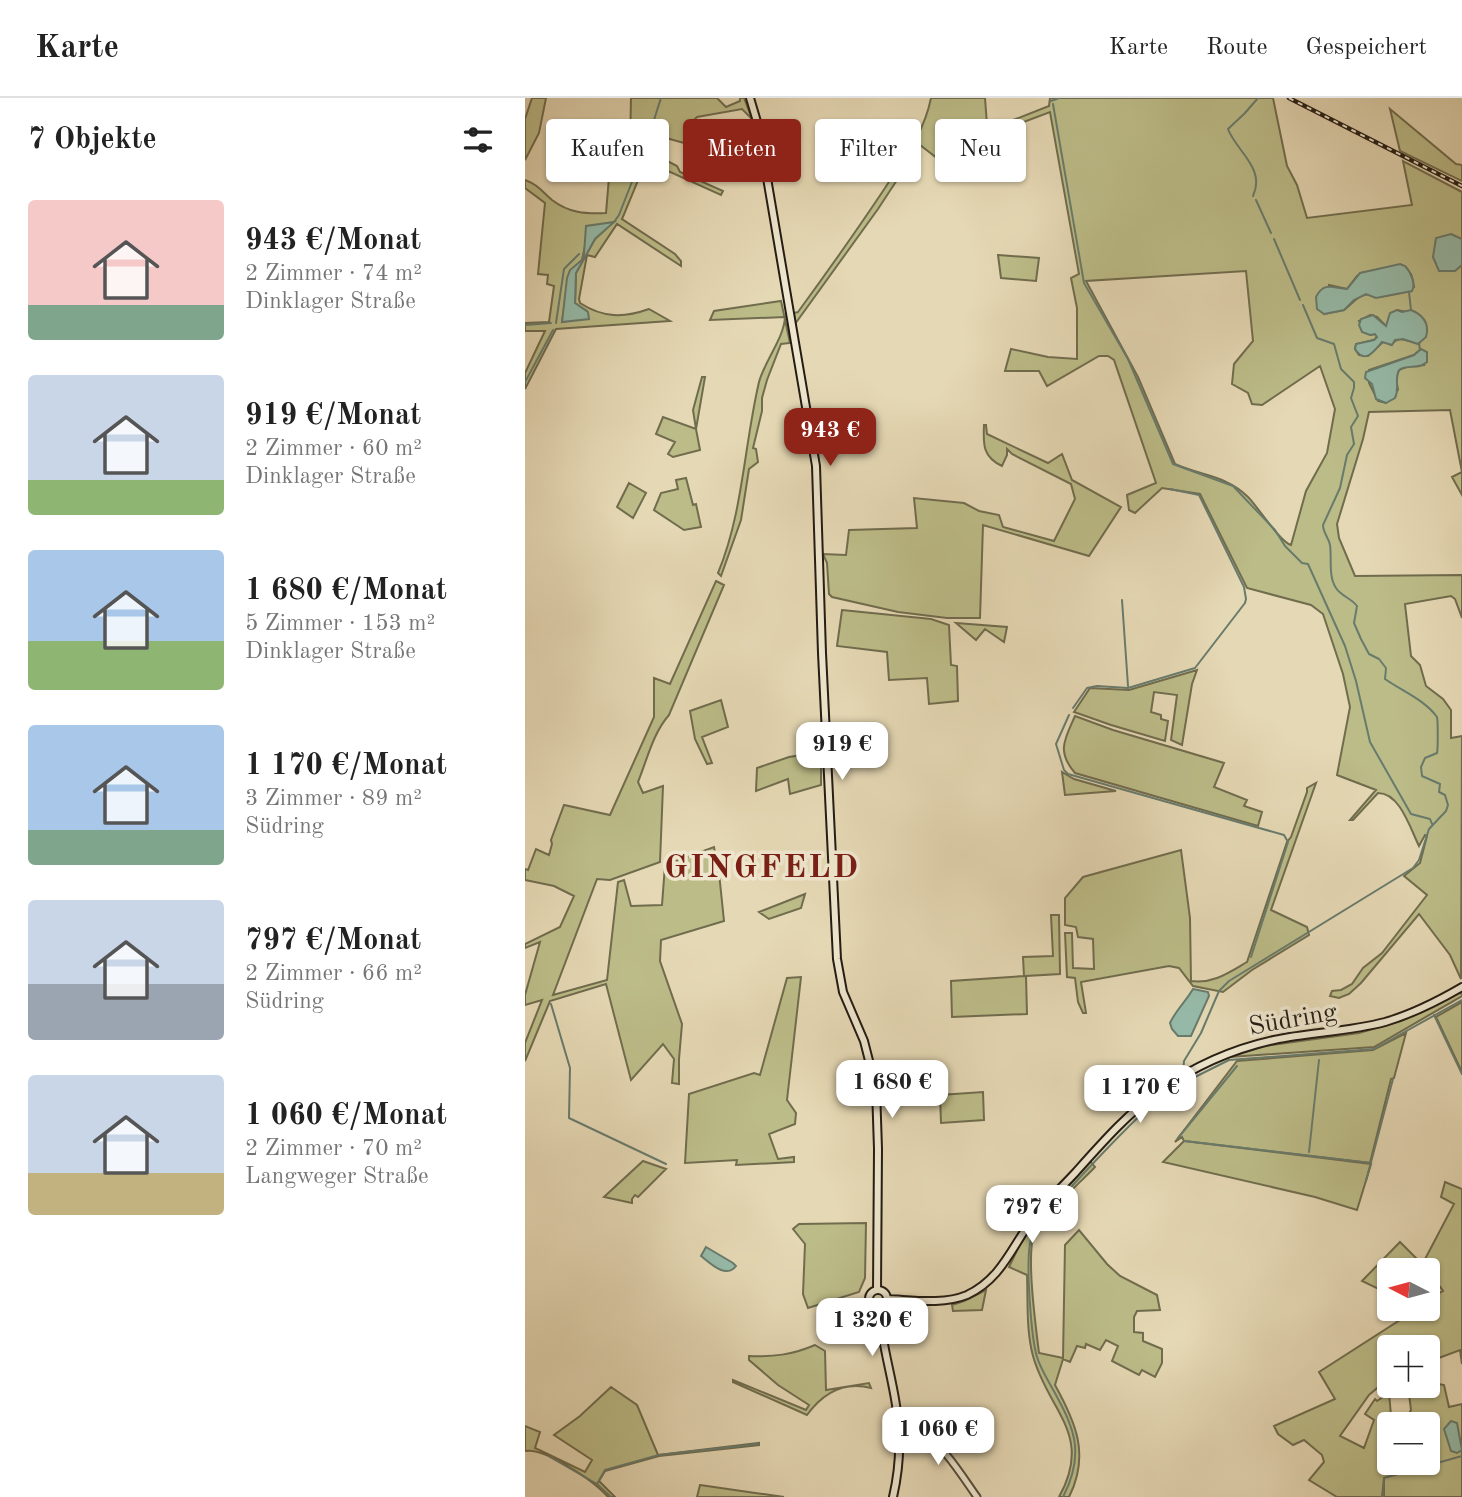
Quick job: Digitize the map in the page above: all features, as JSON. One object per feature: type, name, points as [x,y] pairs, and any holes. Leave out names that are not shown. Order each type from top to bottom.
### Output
[{"type":"main road","points":[[750,98],[758,127],[816,466],[837,959],[843,992],[864,1041],[876,1088],[877,1290]]},
{"type":"main road","name":"Südring","points":[[888,1299],[933,1301],[964,1296],[982,1286],[1006,1263],[1037,1213],[1090,1156],[1144,1103],[1187,1072],[1227,1054],[1274,1040],[1341,1031],[1387,1021],[1428,1006],[1462,987]]},
{"type":"main road","points":[[877,1290],[884,1292],[888,1299],[886,1304],[879,1308],[873,1306],[870,1301],[870,1295],[877,1290]]},
{"type":"main road","points":[[879,1308],[899,1432],[898,1468],[893,1497]]},
{"type":"street","points":[[899,1432],[919,1433],[928,1438],[952,1463],[977,1497]]},
{"type":"shaded area","points":[[532,98],[546,98],[539,133],[525,160],[525,119]]},
{"type":"shaded area","points":[[631,98],[717,98],[726,107],[744,98],[752,119],[742,109],[683,119],[683,143],[669,139],[669,119],[631,119]]},
{"type":"shaded area","points":[[931,98],[985,98],[987,119],[935,119],[935,157],[921,146],[921,129]]},
{"type":"shaded area","points":[[1050,98],[1273,98],[1287,166],[1297,185],[1307,218],[1412,205],[1403,161],[1462,192],[1462,472],[1450,410],[1369,412],[1337,524],[1339,538],[1355,576],[1462,575],[1462,618],[1455,599],[1451,596],[1405,604],[1411,656],[1420,665],[1426,686],[1443,699],[1451,710],[1451,738],[1462,736],[1461,979],[1450,955],[1419,914],[1361,983],[1349,994],[1339,998],[1330,996],[1332,991],[1352,984],[1363,968],[1382,953],[1427,895],[1404,876],[1420,863],[1427,836],[1425,835],[1419,846],[1398,805],[1386,795],[1378,793],[1350,820],[1376,790],[1337,775],[1350,707],[1343,674],[1323,614],[1311,605],[1247,588],[1200,494],[1162,488],[1135,513],[1129,510],[1127,495],[1156,483],[1114,360],[1108,356],[1099,356],[1047,386],[1039,371],[1005,371],[1011,349],[1048,357],[1077,359],[1077,308],[1071,278],[1079,274],[1050,112],[1026,121],[1016,119],[1049,106]],"holes":[[[1246,271],[1253,341],[1234,364],[1232,384],[1248,393],[1252,404],[1262,405],[1320,366],[1335,409],[1327,453],[1306,491],[1291,545],[1281,538],[1240,490],[1222,480],[1175,464],[1138,377],[1086,281]],[[1364,272],[1411,274],[1414,287],[1379,297],[1369,294],[1360,296],[1344,310],[1324,314],[1329,285],[1347,289],[1357,276]],[[1397,310],[1407,312],[1418,343],[1401,339],[1391,345],[1384,341],[1368,356],[1359,355],[1355,349],[1356,344],[1377,337],[1375,334],[1370,335],[1359,321],[1370,315],[1377,317],[1386,326],[1389,317]],[[1420,350],[1424,365],[1408,366],[1399,370],[1396,378],[1398,390],[1386,403],[1378,401],[1369,383],[1369,370],[1414,355]]]},
{"type":"shaded area","points":[[1390,109],[1456,164],[1462,165],[1462,181],[1400,151]]},
{"type":"shaded area","points":[[669,162],[677,166],[683,178],[669,171]]},
{"type":"shaded area","points":[[525,180],[565,208],[584,213],[606,213],[609,182],[637,182],[622,219],[675,254],[681,261],[681,266],[617,224],[595,257],[587,255],[580,303],[597,312],[614,315],[649,309],[670,321],[556,329],[525,389],[525,373],[545,331],[525,331],[525,323],[549,322],[554,286],[547,284],[548,275],[538,274],[545,203],[525,188]],"holes":[[[613,222],[595,239],[576,273],[575,303],[587,311],[588,317],[562,322],[566,295],[578,264],[582,260],[585,246]]]},
{"type":"shaded area","points":[[692,182],[703,182],[723,191],[721,195]]},
{"type":"shaded area","points":[[889,182],[896,182],[795,324],[794,313],[798,312]]},
{"type":"shaded area","points":[[614,222],[595,239],[576,273],[575,303],[588,312],[589,319],[562,322],[567,278],[570,270],[582,260],[586,226]]},
{"type":"shaded area","points":[[1451,234],[1462,239],[1462,265],[1455,271],[1439,271],[1433,257],[1436,238]]},
{"type":"shaded area","points":[[998,255],[1039,258],[1036,281],[1001,278]]},
{"type":"shaded area","points":[[1400,264],[1405,266],[1411,275],[1412,291],[1376,298],[1366,294],[1354,300],[1344,310],[1324,314],[1317,309],[1316,297],[1322,289],[1347,289],[1360,273]]},
{"type":"shaded area","points":[[781,301],[784,317],[710,320],[714,311]]},
{"type":"shaded area","points":[[1411,310],[1419,314],[1426,324],[1426,337],[1418,344],[1403,339],[1395,340],[1392,345],[1382,342],[1369,355],[1359,354],[1355,349],[1356,344],[1377,337],[1375,334],[1362,332],[1359,325],[1361,319],[1373,315],[1386,326],[1390,313]]},
{"type":"shaded area","points":[[785,319],[790,343],[781,344],[767,380],[753,448],[756,449],[758,462],[749,469],[741,520],[721,576],[718,573],[733,527],[759,382]]},
{"type":"shaded area","points":[[1421,349],[1427,352],[1427,362],[1421,366],[1399,370],[1395,398],[1386,403],[1376,399],[1372,384],[1365,378],[1366,372],[1414,355]]},
{"type":"shaded area","points":[[702,377],[705,377],[696,429],[693,410]]},
{"type":"shaded area","points":[[663,417],[696,429],[700,450],[673,457],[668,454],[675,442],[656,434]]},
{"type":"shaded area","points":[[984,425],[987,434],[1048,463],[1062,454],[1072,480],[1121,507],[1089,556],[983,525],[980,618],[947,618],[898,612],[832,597],[829,594],[827,563],[823,554],[846,555],[849,530],[917,528],[914,498],[964,503],[979,511],[999,515],[1003,527],[1054,541],[1075,499],[1071,484],[1007,449],[1002,466],[991,459],[986,450]]},
{"type":"shaded area","points":[[1462,472],[1462,495],[1452,477]]},
{"type":"shaded area","points":[[686,478],[701,527],[684,530],[654,510],[661,493],[678,489],[676,480]]},
{"type":"shaded area","points":[[629,483],[646,493],[633,518],[617,507]]},
{"type":"shaded area","points":[[716,581],[724,585],[638,782],[643,793],[663,786],[660,862],[610,880],[597,879],[553,995],[607,980],[618,882],[624,880],[631,906],[662,905],[665,865],[714,847],[724,921],[661,940],[660,961],[682,1024],[679,1084],[672,1083],[674,1059],[663,1044],[631,1080],[606,984],[550,1001],[525,1061],[525,1043],[542,1000],[525,1005],[525,995],[540,942],[525,948],[525,944],[560,927],[574,896],[554,886],[525,880],[525,869],[528,870],[536,849],[549,855],[551,840],[564,805],[610,815],[654,717],[654,678],[670,684]]},
{"type":"shaded area","points":[[842,610],[931,619],[949,625],[951,665],[957,666],[958,701],[929,704],[927,678],[889,680],[887,652],[837,646]]},
{"type":"shaded area","points":[[956,623],[1007,627],[1004,642],[985,629],[976,640]]},
{"type":"shaded area","points":[[1197,670],[1192,684],[1182,745],[1171,740],[1177,695],[1154,692],[1151,712],[1168,721],[1165,741],[1074,712],[1090,688],[1129,690]]},
{"type":"shaded area","points":[[721,700],[728,727],[702,737],[712,763],[707,764],[695,739],[690,711]]},
{"type":"shaded area","points":[[1075,716],[1224,763],[1214,787],[1247,800],[1244,806],[1262,812],[1258,826],[1075,773],[1066,758],[1064,745]]},
{"type":"shaded area","points":[[821,752],[821,785],[790,794],[788,779],[756,791],[757,768],[789,757]]},
{"type":"shaded area","points":[[1062,772],[1074,779],[1116,791],[1065,795]]},
{"type":"shaded area","points":[[1316,783],[1271,910],[1307,927],[1309,935],[1252,970],[1223,992],[1193,986],[1179,968],[1169,966],[1081,982],[1086,1013],[1083,1013],[1078,1002],[1075,978],[1067,977],[1065,933],[1072,933],[1073,968],[1094,969],[1093,939],[1078,937],[1076,927],[1065,925],[1065,898],[1083,877],[1181,850],[1190,918],[1191,981],[1220,977],[1247,962],[1307,788]]},
{"type":"shaded area","points":[[805,894],[801,908],[769,919],[759,912]]},
{"type":"shaded area","points":[[1051,915],[1059,915],[1060,974],[1026,976],[1027,1014],[952,1017],[951,981],[1024,976],[1023,957],[1053,956]]},
{"type":"shaded area","points":[[801,977],[787,1100],[796,1113],[795,1124],[769,1134],[778,1159],[794,1157],[794,1162],[736,1165],[737,1160],[685,1163],[689,1094],[754,1073],[760,1075],[787,978]]},
{"type":"shaded area","points":[[1193,989],[1208,992],[1209,996],[1191,1036],[1178,1036],[1170,1023]]},
{"type":"shaded area","points":[[1461,992],[1462,996],[1374,1047],[1230,1057],[1265,1046],[1359,1033],[1403,1020]]},
{"type":"shaded area","points":[[1462,1002],[1462,1072],[1436,1017]]},
{"type":"shaded area","points":[[1406,1033],[1394,1078],[1391,1079],[1370,1163],[1184,1141],[1182,1137],[1175,1142],[1237,1061],[1373,1050]]},
{"type":"shaded area","points":[[983,1092],[984,1120],[941,1123],[940,1095]]},
{"type":"shaded area","points":[[1184,1141],[1371,1164],[1357,1210],[1315,1197],[1163,1162]]},
{"type":"shaded area","points":[[643,1161],[666,1169],[638,1197],[635,1195],[632,1203],[604,1197]]},
{"type":"shaded area","points":[[1090,1161],[1095,1167],[1053,1209],[1034,1235],[1031,1275],[1039,1353],[1063,1358],[1065,1245],[1079,1230],[1120,1276],[1157,1295],[1160,1310],[1137,1311],[1134,1317],[1134,1332],[1143,1333],[1143,1341],[1162,1349],[1162,1363],[1155,1377],[1142,1370],[1139,1375],[1112,1361],[1118,1346],[1106,1340],[1100,1350],[1086,1344],[1085,1348],[1077,1346],[1070,1362],[1063,1359],[1055,1385],[1074,1426],[1078,1440],[1079,1467],[1069,1497],[1059,1497],[1069,1475],[1072,1456],[1070,1439],[1033,1356],[1028,1326],[1027,1275],[1009,1267],[1026,1232]]},
{"type":"shaded area","points":[[1445,1182],[1462,1189],[1462,1364],[1460,1350],[1440,1358],[1440,1335],[1377,1335],[1377,1388],[1369,1395],[1340,1436],[1364,1448],[1374,1420],[1365,1414],[1375,1399],[1377,1401],[1389,1398],[1391,1412],[1377,1412],[1377,1475],[1440,1475],[1440,1412],[1410,1412],[1410,1398],[1440,1398],[1440,1384],[1444,1385],[1449,1407],[1462,1404],[1462,1497],[1384,1497],[1384,1479],[1382,1497],[1337,1497],[1309,1480],[1324,1462],[1322,1455],[1304,1440],[1293,1445],[1278,1434],[1274,1426],[1335,1399],[1319,1372],[1398,1321],[1440,1321],[1440,1293],[1443,1291],[1440,1287],[1440,1258],[1426,1258],[1454,1204],[1441,1197]]},
{"type":"shaded area","points":[[866,1223],[865,1278],[859,1292],[808,1308],[803,1294],[805,1244],[793,1229],[799,1224]]},
{"type":"shaded area","points":[[1400,1242],[1416,1258],[1384,1258]]},
{"type":"shaded area","points":[[706,1247],[736,1266],[732,1270],[723,1271],[714,1266],[701,1256]]},
{"type":"shaded area","points":[[1377,1266],[1377,1288],[1362,1281]]},
{"type":"shaded area","points":[[986,1290],[982,1310],[953,1311],[952,1305]]},
{"type":"shaded area","points":[[815,1345],[825,1351],[826,1390],[869,1383],[871,1388],[852,1386],[835,1391],[813,1407],[807,1415],[733,1382],[806,1410],[809,1405],[778,1385],[749,1360],[749,1356],[782,1355]]},
{"type":"shaded area","points":[[611,1387],[637,1405],[658,1455],[759,1445],[659,1456],[605,1471],[599,1481],[615,1497],[608,1497],[557,1460],[545,1454],[525,1451],[525,1426],[540,1432],[535,1448],[585,1472],[592,1460],[554,1435],[580,1416]]},
{"type":"shaded area","points":[[1451,1421],[1457,1423],[1462,1450],[1457,1453],[1451,1451],[1444,1429]]},
{"type":"shaded area","points":[[700,1485],[784,1497],[697,1497]]},
{"type":"waterway","points":[[614,222],[644,151],[661,98]]},
{"type":"waterway","points":[[1051,101],[1059,98]]},
{"type":"waterway","points":[[1253,196],[1256,186],[1253,168],[1228,129],[1258,98]]},
{"type":"waterway","points":[[1053,104],[1084,283],[1128,359],[1173,464],[1233,486],[1275,530],[1285,546],[1302,563],[1308,564],[1345,646],[1370,742],[1411,814],[1430,819],[1432,824]]},
{"type":"waterway","points":[[1256,200],[1271,233]]},
{"type":"waterway","points":[[1274,239],[1300,300]]},
{"type":"waterway","points":[[556,323],[564,269],[579,254]]},
{"type":"waterway","points":[[1409,292],[1411,310]]},
{"type":"waterway","points":[[1183,1073],[1184,1061],[1201,1033],[1219,991],[1229,981],[1413,868],[1419,860],[1429,829],[1446,811],[1448,805],[1445,795],[1439,792],[1440,784],[1422,776],[1421,767],[1425,758],[1437,753],[1437,717],[1420,701],[1385,679],[1386,668],[1379,659],[1369,654],[1354,623],[1357,606],[1338,591],[1332,578],[1330,545],[1323,525],[1340,488],[1347,455],[1354,444],[1351,427],[1358,416],[1351,398],[1354,382],[1341,369],[1334,344],[1317,338],[1303,305]]},
{"type":"waterway","points":[[525,325],[551,323]]},
{"type":"waterway","points":[[525,382],[553,330]]},
{"type":"waterway","points":[[1419,343],[1420,350]]},
{"type":"waterway","points":[[1073,708],[1087,688],[1128,688],[1195,668],[1245,603],[1244,587],[1199,495],[1170,489]]},
{"type":"waterway","points":[[1122,600],[1128,686]]},
{"type":"waterway","points":[[1069,715],[1056,744],[1064,770],[1068,774],[1284,835],[1288,842],[1251,957]]},
{"type":"waterway","points":[[1181,1084],[1229,1060],[1374,1049],[1462,1000]]},
{"type":"waterway","points":[[551,1004],[570,1068],[569,1118],[666,1164]]},
{"type":"waterway","points":[[1434,1015],[1462,1074]]},
{"type":"waterway","points":[[1309,1152],[1319,1060]]},
{"type":"waterway","points":[[1178,1138],[1237,1066]]},
{"type":"waterway","points":[[1063,1497],[1074,1466],[1074,1440],[1066,1414],[1037,1357],[1029,1284],[1031,1237],[1041,1220],[1092,1164],[1146,1110],[1176,1087],[1181,1079]]},
{"type":"waterway","points":[[1366,1181],[1393,1079]]},
{"type":"waterway","points":[[1185,1141],[1371,1163]]},
{"type":"waterway","points":[[597,1484],[605,1470],[659,1455],[758,1444]]},
{"type":"waterway","points":[[1383,1497],[1384,1478],[1462,1456]]},
{"type":"waterway","points":[[550,1457],[597,1484],[611,1497]]},
{"type":"railway","points":[[1289,98],[1462,186]]},
{"type":"district","name":"GINGFELD","points":[[762,868]]}]
